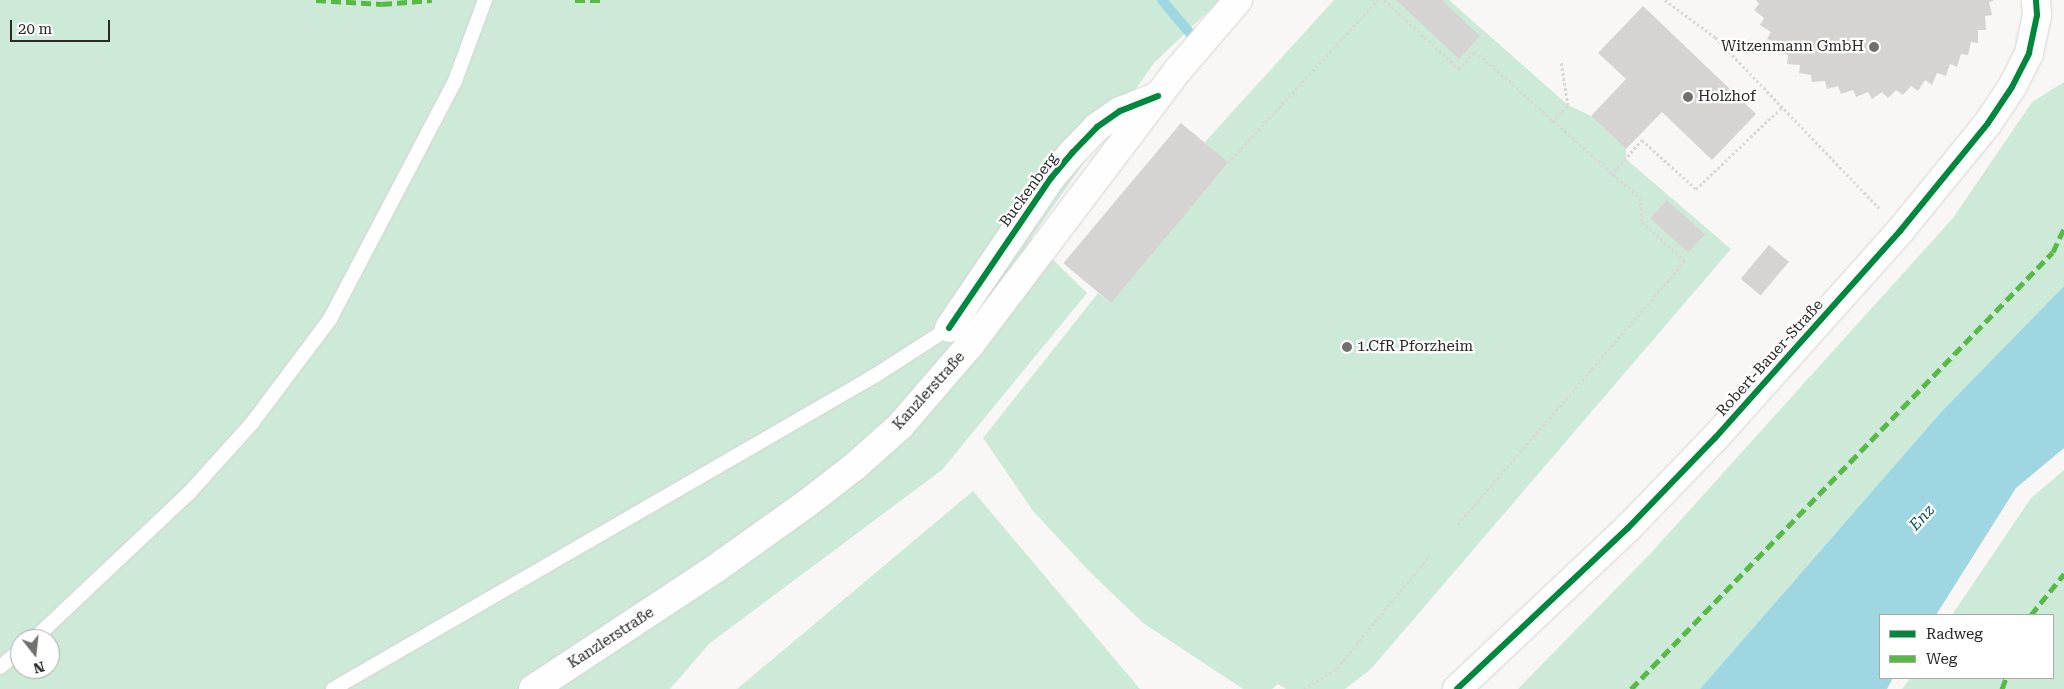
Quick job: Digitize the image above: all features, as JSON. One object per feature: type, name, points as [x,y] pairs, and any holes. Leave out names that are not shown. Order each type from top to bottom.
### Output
[{"type":"street","name":"Kanzlerstraße","points":[[533,689],[806,504],[854,467],[900,426],[970,345],[1158,96],[1238,0]]},
{"type":"street","name":"Robert-Bauer-Straße","points":[[1458,689],[1628,528],[1708,445],[1900,231],[1988,123],[2012,87],[2029,53],[2037,15],[2036,0]]},
{"type":"street","name":"Buckenberg","points":[[949,328],[1051,178],[1073,152],[1120,111],[1158,96]]},
{"type":"lane","points":[[45,629],[189,493],[252,423],[330,319],[455,80],[485,0]]},
{"type":"lane","points":[[333,689],[876,375],[949,328]]},
{"type":"lane","points":[[0,667],[10,659]]},
{"type":"path","points":[[1228,163],[1378,0]]},
{"type":"path","points":[[1384,0],[1459,69],[1475,51],[1552,122],[1640,198],[1642,222],[1685,261],[1457,525]]},
{"type":"path","points":[[1665,0],[1715,36],[1900,231]]},
{"type":"path","points":[[1552,122],[1568,105],[1560,62]]},
{"type":"path","points":[[1611,174],[1642,140],[1696,189],[1782,107]]},
{"type":"path","points":[[1304,689],[1337,668],[1430,555]]},
{"type":"green space","points":[[0,0],[1220,0],[1154,63],[1031,238],[1087,293],[942,470],[710,643],[670,689],[0,689]]},
{"type":"green space","name":"1.CfR Pforzheim","points":[[1334,0],[1449,0],[1568,105],[1591,116],[1626,149],[1626,159],[1731,249],[1371,669],[1345,689],[1286,689],[1278,684],[1272,689],[1243,689],[1143,623],[1089,571],[1033,511],[983,438],[1098,293],[1109,302],[1228,164],[1204,143]]},
{"type":"green space","points":[[2064,82],[2064,286],[1942,411],[1700,689],[1518,689],[1650,554],[1953,218],[2032,102]]},
{"type":"green space","points":[[2064,470],[2064,689],[1902,689],[1909,679],[2054,679],[2054,614],[1953,614],[2031,498]]},
{"type":"green space","points":[[973,491],[1140,689],[737,689]]},
{"type":"water","name":"Enz","points":[[2064,286],[2064,448],[2016,488],[1937,614],[1879,614],[1879,679],[1892,679],[1887,689],[1700,689],[1942,411]]},
{"type":"building","points":[[1396,0],[1442,0],[1480,36],[1459,59]]},
{"type":"building","name":"Witzenmann GmbH","points":[[1756,0],[1993,1],[1989,2],[1992,15],[1985,16],[1986,30],[1978,30],[1978,43],[1971,42],[1968,55],[1961,54],[1957,67],[1950,64],[1946,76],[1937,73],[1932,85],[1925,80],[1918,91],[1911,86],[1903,95],[1896,90],[1888,98],[1882,92],[1872,99],[1868,92],[1856,97],[1853,90],[1841,94],[1838,86],[1827,89],[1825,81],[1812,82],[1811,75],[1799,73],[1800,65],[1787,64],[1788,55],[1776,51],[1779,44],[1767,39],[1771,32],[1760,25],[1764,18],[1754,10],[1759,4]]},
{"type":"building","points":[[1643,6],[1756,114],[1712,160],[1662,112],[1626,149],[1591,116],[1626,79],[1598,53]]},
{"type":"building","points":[[1181,123],[1228,163],[1111,303],[1063,263]]},
{"type":"building","points":[[1667,200],[1705,234],[1688,253],[1650,219]]},
{"type":"building","points":[[1769,245],[1789,262],[1761,295],[1741,279]]},
{"type":"waterway","points":[[1162,0],[1193,37]]},
{"type":"marked path","points":[[316,0],[382,4],[432,0]]},
{"type":"marked path","points":[[575,0],[602,0]]},
{"type":"marked path","points":[[1631,689],[2053,252],[2064,228]]},
{"type":"marked path","points":[[2032,614],[2064,574]]},
{"type":"marked path","points":[[2002,689],[2006,679]]},
{"type":"cycle path","points":[[1457,689],[1628,528],[1715,438],[1900,231],[1988,123],[2012,87],[2029,53],[2037,15],[2036,0]]},
{"type":"cycle path","points":[[949,328],[1051,178],[1073,152],[1097,127],[1120,111],[1158,96]]},
{"type":"place","name":"Witzenmann GmbH","points":[[1874,47]]},
{"type":"place","name":"Holzhof","points":[[1688,97]]},
{"type":"place","name":"1.CfR Pforzheim","points":[[1347,347]]}]
